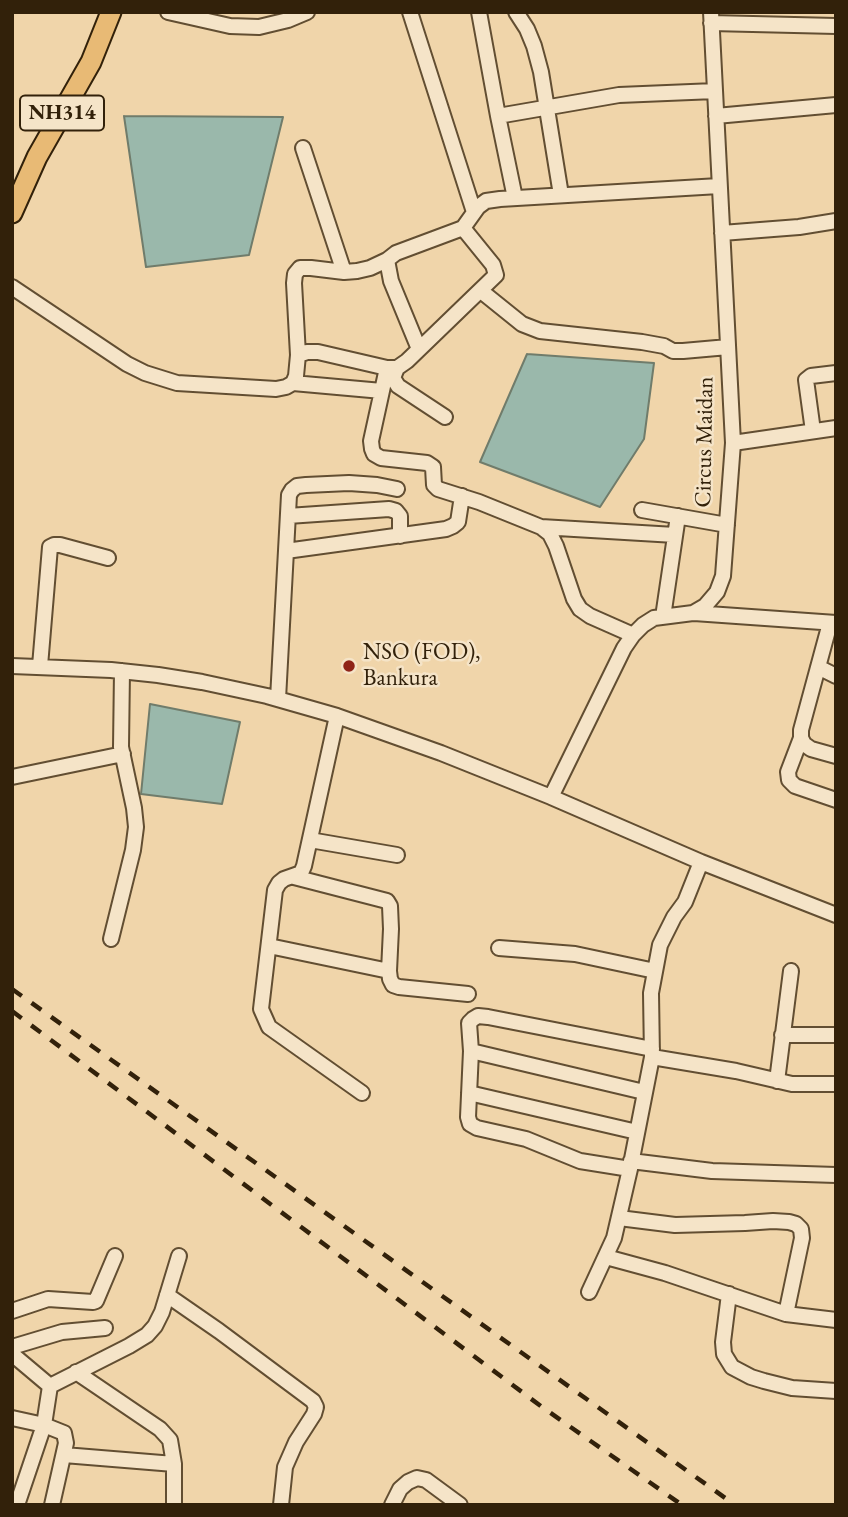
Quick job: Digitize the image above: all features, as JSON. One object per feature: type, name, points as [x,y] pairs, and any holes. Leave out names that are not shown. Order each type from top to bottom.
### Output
[{"type":"highway","name":"NH314","points":[[12,213],[37,157],[91,62],[111,12]]},
{"type":"street","points":[[168,12],[230,26],[259,27],[307,12]]},
{"type":"street","points":[[410,12],[474,212]]},
{"type":"street","points":[[480,12],[515,198]]},
{"type":"street","points":[[516,12],[534,46],[548,107],[561,195]]},
{"type":"street","points":[[711,17],[813,19],[836,26]]},
{"type":"street","name":"Circus Maidan","points":[[693,613],[712,599],[723,576],[733,443],[711,17]]},
{"type":"street","points":[[498,116],[619,94],[715,91]]},
{"type":"street","points":[[716,116],[836,105]]},
{"type":"street","points":[[303,148],[344,272]]},
{"type":"street","points":[[293,383],[298,355],[295,274],[300,268],[344,272],[370,268],[396,253],[463,228],[478,207],[486,201],[719,186]]},
{"type":"street","points":[[722,233],[836,221]]},
{"type":"street","points":[[463,228],[496,270],[496,275],[419,349],[392,368],[382,391],[371,441],[374,454],[427,463],[433,467],[438,489],[541,527],[550,534],[580,610],[633,635]]},
{"type":"street","points":[[387,260],[391,281],[419,349]]},
{"type":"street","points":[[12,287],[127,364],[161,379],[194,385],[276,389],[293,383],[382,391]]},
{"type":"street","points":[[481,290],[522,324],[540,331],[642,342],[664,346],[674,351],[728,347]]},
{"type":"street","points":[[298,355],[318,352],[392,368]]},
{"type":"street","points":[[392,368],[393,378],[398,386],[445,417]]},
{"type":"street","points":[[813,431],[806,380],[811,376],[836,373]]},
{"type":"street","points":[[733,443],[836,428]]},
{"type":"street","points":[[278,699],[289,495],[297,486],[349,483],[397,489]]},
{"type":"street","points":[[286,551],[446,529],[458,522],[462,496]]},
{"type":"street","points":[[288,516],[389,509],[400,516],[400,536]]},
{"type":"street","points":[[642,510],[727,525]]},
{"type":"street","points":[[663,617],[678,516]]},
{"type":"street","points":[[541,527],[676,535]]},
{"type":"street","points":[[40,666],[50,547],[60,544],[108,558]]},
{"type":"street","points":[[551,797],[624,648],[633,635],[654,618],[693,613],[833,623],[818,667],[801,738],[788,772],[789,780],[795,786],[836,800]]},
{"type":"street","points":[[12,666],[122,671],[202,682],[337,716],[441,753],[701,862],[836,915]]},
{"type":"street","points":[[818,667],[836,676]]},
{"type":"street","points":[[111,939],[136,827],[122,754],[122,671]]},
{"type":"street","points":[[337,716],[304,866],[301,873],[284,879],[275,890],[261,1010],[269,1027],[362,1093]]},
{"type":"street","points":[[801,738],[811,749],[836,756]]},
{"type":"street","points":[[12,777],[122,754]]},
{"type":"street","points":[[310,840],[397,855]]},
{"type":"street","points":[[589,1292],[614,1238],[631,1165],[652,1053],[651,993],[660,945],[685,902],[701,862]]},
{"type":"street","points":[[294,877],[387,901],[390,906],[391,929],[389,971],[393,985],[468,994]]},
{"type":"street","points":[[269,946],[389,971]]},
{"type":"street","points":[[499,948],[575,954],[655,971]]},
{"type":"street","points":[[777,1081],[791,971]]},
{"type":"street","points":[[836,1084],[792,1084],[478,1016],[469,1023],[471,1051],[468,1117],[470,1124],[477,1128],[527,1139],[580,1161],[712,1171],[836,1175]]},
{"type":"street","points":[[782,1035],[836,1035]]},
{"type":"street","points":[[471,1051],[644,1092]]},
{"type":"street","points":[[469,1093],[637,1132]]},
{"type":"street","points":[[619,1218],[675,1225],[773,1221],[796,1224],[802,1229],[802,1238],[786,1314]]},
{"type":"street","points":[[12,1311],[48,1298],[96,1301],[115,1256]]},
{"type":"street","points":[[50,1386],[147,1335],[155,1326],[179,1256]]},
{"type":"street","points":[[606,1257],[665,1273],[786,1314],[836,1320]]},
{"type":"street","points":[[729,1294],[723,1342],[724,1354],[732,1367],[751,1377],[792,1388],[836,1391]]},
{"type":"street","points":[[167,1295],[313,1401],[316,1407],[314,1414],[285,1466],[281,1505]]},
{"type":"street","points":[[12,1347],[62,1332],[105,1328]]},
{"type":"street","points":[[12,1354],[50,1386]]},
{"type":"street","points":[[76,1372],[160,1429],[170,1440],[174,1464],[174,1505]]},
{"type":"street","points":[[16,1504],[44,1425],[50,1386]]},
{"type":"street","points":[[12,1418],[44,1425],[64,1433],[66,1444],[52,1505]]},
{"type":"street","points":[[64,1455],[174,1464]]},
{"type":"street","points":[[392,1505],[400,1489],[417,1478],[426,1480],[460,1505]]},
{"type":"shaded area","points":[[124,116],[283,117],[249,255],[146,267]]},
{"type":"shaded area","points":[[527,354],[654,363],[644,439],[600,507],[480,462]]},
{"type":"shaded area","points":[[150,704],[240,722],[222,804],[141,794]]},
{"type":"railway","points":[[12,989],[735,1505]]},
{"type":"railway","points":[[12,1011],[542,1407],[682,1505]]},
{"type":"place","name":"NSO (FOD), Bankura","points":[[349,666]]}]
